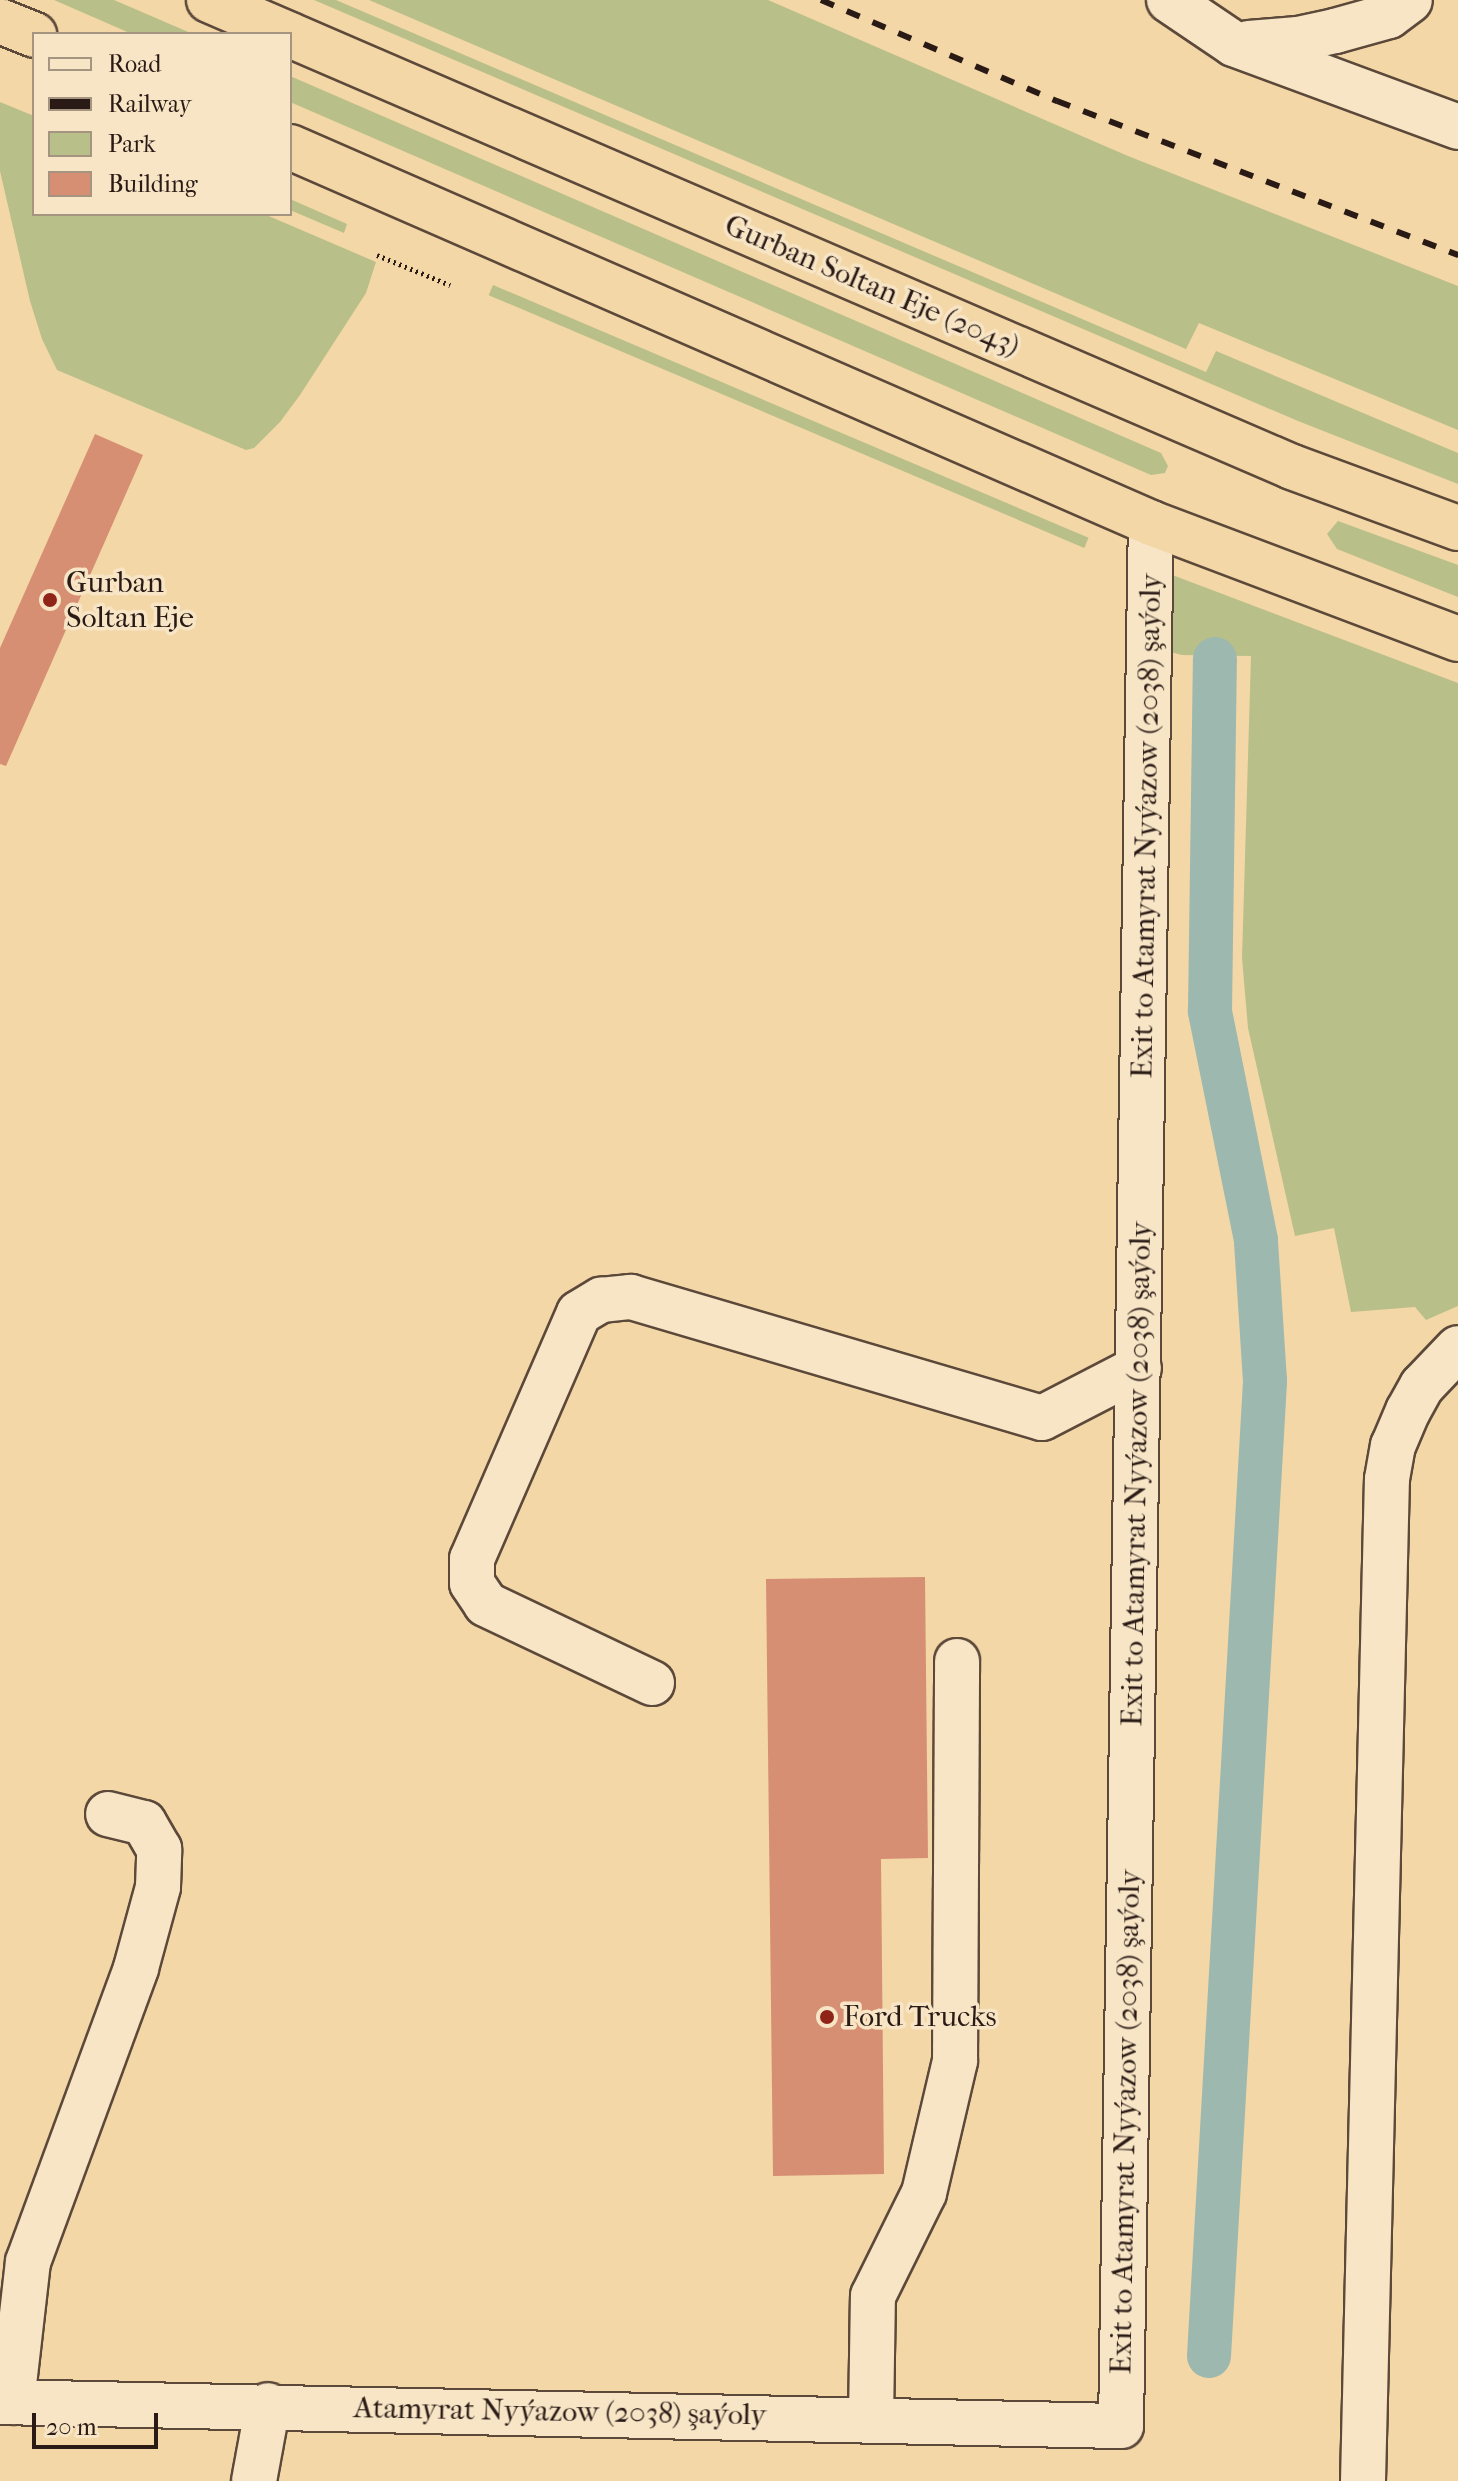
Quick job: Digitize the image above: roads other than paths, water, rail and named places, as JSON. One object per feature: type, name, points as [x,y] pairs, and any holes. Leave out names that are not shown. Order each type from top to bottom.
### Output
[{"type":"highway","name":"Gurban Soltan Eje (2043)","points":[[209,0],[284,32]]},
{"type":"highway","points":[[0,21],[32,34]]},
{"type":"highway","name":"Gurban Soltan Eje (2043)","points":[[292,35],[1292,467],[1458,528]]},
{"type":"highway","points":[[292,148],[1151,523],[1458,639]]},
{"type":"street","points":[[1169,0],[1234,44],[1458,127]]},
{"type":"street","points":[[1234,44],[1298,39],[1335,31],[1389,16],[1410,0]]},
{"type":"street","name":"Exit to Atamyrat Nyýazow (2038) şaýoly","points":[[1121,2426],[1151,523]]},
{"type":"street","points":[[652,1683],[486,1604],[472,1583],[472,1559],[579,1313],[601,1300],[631,1297],[1042,1418],[1139,1368]]},
{"type":"street","points":[[1363,2481],[1387,1479],[1393,1446],[1408,1411],[1422,1386],[1458,1348]]},
{"type":"street","points":[[871,2420],[873,2296],[924,2193],[955,2061],[957,1661]]},
{"type":"street","points":[[6,2402],[28,2262],[136,1968],[158,1887],[159,1849],[144,1823],[108,1814]]},
{"type":"street","name":"Atamyrat Nyýazow (2038) şaýoly","points":[[6,2402],[268,2405],[1121,2426]]},
{"type":"street","points":[[254,2481],[268,2405]]},
{"type":"waterway","points":[[1209,2356],[1265,1381],[1256,1240],[1210,1011],[1215,659]]},
{"type":"railway","points":[[821,0],[1057,101],[1458,255]]},
{"type":"place","name":"Gurban Soltan Eje","points":[[50,600]]},
{"type":"place","name":"Ford Trucks","points":[[827,2017]]}]
